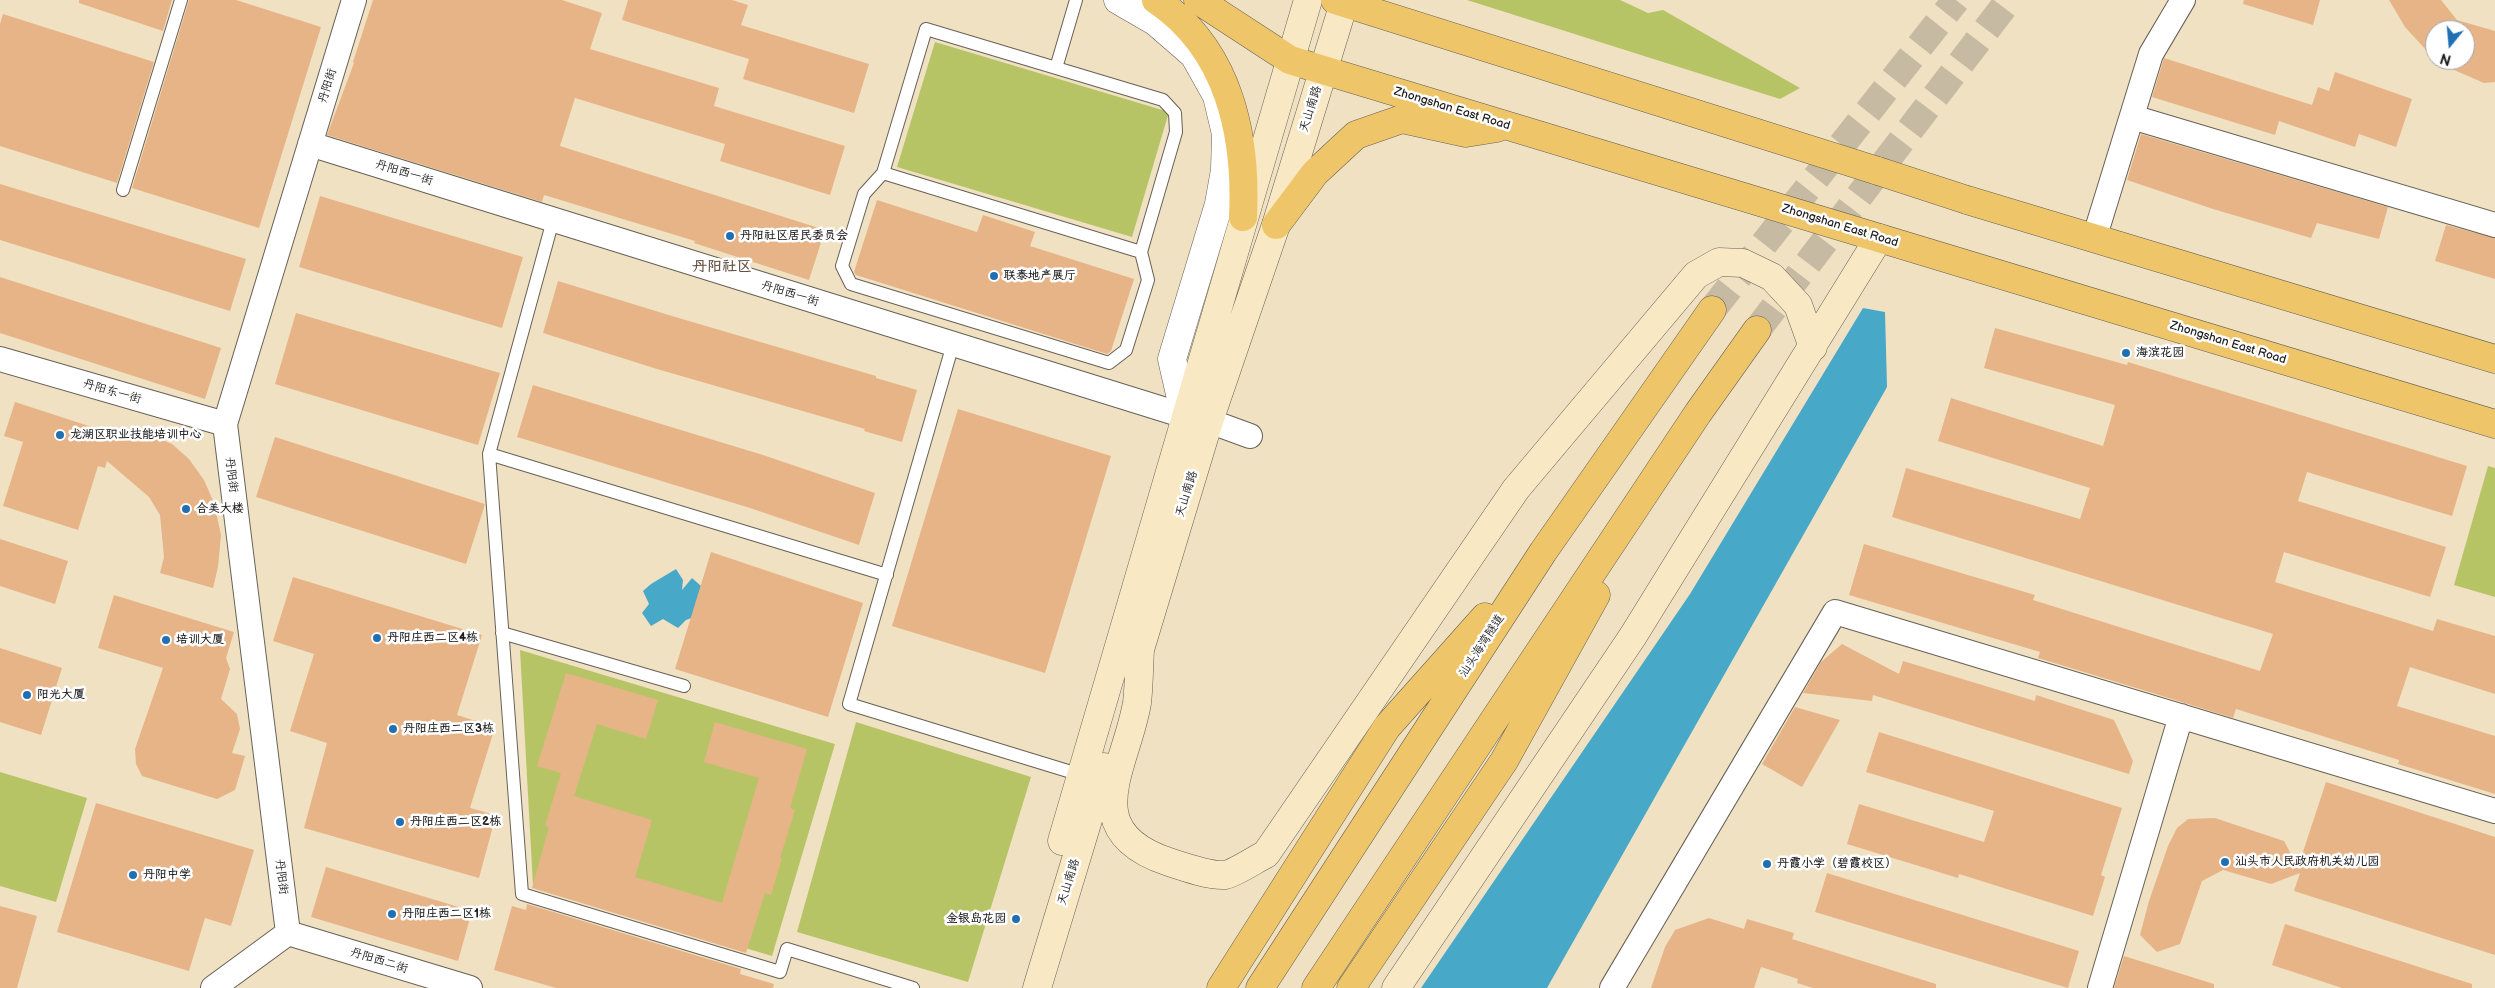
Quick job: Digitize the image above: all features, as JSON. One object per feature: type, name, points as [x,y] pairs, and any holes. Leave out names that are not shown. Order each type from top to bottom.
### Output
[{"type":"main road","points":[[1156,0],[1196,35],[1217,67],[1232,101],[1240,132],[1245,186],[1243,217]]},
{"type":"main road","name":"Zhongshan East Road","points":[[1198,0],[1290,60],[1323,71],[2495,424]]},
{"type":"main road","name":"天山南路","points":[[1037,988],[1140,650],[1197,418],[1243,217],[1308,0]]},
{"type":"main road","name":"天山南路","points":[[1020,988],[1081,775],[1197,418],[1276,225],[1323,71],[1342,1]]},
{"type":"main road","points":[[1342,1],[1967,200],[2495,359]]},
{"type":"main road","points":[[1276,225],[1315,173],[1356,135],[1402,119],[1466,133],[1507,126]]},
{"type":"main road","points":[[1396,988],[1633,636],[1880,238]]},
{"type":"main road","points":[[1140,650],[1137,703],[1112,795],[1115,818],[1121,831],[1139,848],[1161,859],[1191,869],[1225,875],[1266,854],[1516,489],[1696,275],[1719,262],[1743,263],[1772,277],[1798,305],[1812,347]]},
{"type":"main road","name":"汕头海湾隧道","points":[[1260,988],[1543,552],[1712,310]]},
{"type":"main road","points":[[1316,988],[1698,412],[1757,330]]},
{"type":"main road","points":[[1351,988],[1504,761],[1698,412]]},
{"type":"main road","points":[[1221,988],[1387,727],[1543,552]]},
{"type":"street","name":"丹阳街","points":[[288,933],[225,424],[354,0]]},
{"type":"street","points":[[1118,0],[1156,22],[1194,55],[1217,96],[1226,134],[1225,170],[1219,204],[1172,359],[1197,418]]},
{"type":"street","points":[[2094,239],[2151,54],[2183,0]]},
{"type":"street","points":[[2132,117],[2495,226]]},
{"type":"street","name":"丹阳西一街","points":[[310,144],[1250,436]]},
{"type":"street","name":"丹阳东一街","points":[[0,359],[225,424]]},
{"type":"street","points":[[1612,988],[1835,612],[2495,810]]},
{"type":"street","points":[[2100,988],[2181,716]]},
{"type":"street","points":[[213,988],[288,933]]},
{"type":"street","name":"丹阳西二街","points":[[288,933],[470,988]]},
{"type":"lane","points":[[123,190],[181,0]]},
{"type":"lane","points":[[1056,68],[1076,0]]},
{"type":"lane","points":[[926,29],[1056,68],[1163,100],[1175,113],[1176,132],[1141,252],[1148,280],[1126,350],[1109,363],[851,284],[842,266],[864,194],[883,173],[926,29]]},
{"type":"lane","points":[[883,173],[1141,252]]},
{"type":"lane","points":[[552,220],[488,454],[522,894],[780,972],[787,949],[913,988]]},
{"type":"lane","points":[[953,344],[849,704],[1081,775]]},
{"type":"lane","points":[[488,454],[887,575]]},
{"type":"lane","points":[[502,633],[684,686]]},
{"type":"green space","points":[[1467,0],[1620,0],[1648,13],[1663,10],[1800,88],[1780,99]]},
{"type":"green space","points":[[935,42],[1169,112],[1132,237],[897,167]]},
{"type":"green space","points":[[2488,466],[2495,468],[2495,597],[2454,585]]},
{"type":"green space","points":[[520,650],[835,744],[772,956],[533,885]]},
{"type":"green space","points":[[856,722],[1031,777],[968,982],[797,932]]},
{"type":"green space","points":[[0,772],[87,798],[56,902],[0,886]]},
{"type":"water","points":[[1863,308],[1885,312],[1887,387],[1547,988],[1421,988],[1690,594]]},
{"type":"water","points":[[676,569],[683,580],[682,590],[692,578],[710,594],[705,613],[686,620],[678,628],[663,619],[651,626],[642,613],[649,604],[643,591]]},
{"type":"building","points":[[79,0],[172,0],[163,31],[79,3]]},
{"type":"building","points":[[189,0],[236,0],[321,27],[259,228],[132,188]]},
{"type":"building","points":[[373,0],[562,0],[602,13],[590,49],[719,88],[714,106],[845,146],[830,195],[720,161],[725,144],[575,98],[560,146],[825,230],[809,280],[694,243],[695,241],[544,195],[542,202],[327,135],[354,63]]},
{"type":"building","points":[[628,0],[732,0],[748,5],[741,25],[869,64],[854,113],[743,79],[749,59],[622,20]]},
{"type":"building","points":[[2244,0],[2320,0],[2313,25],[2243,4]]},
{"type":"building","points":[[2389,0],[2441,0],[2457,20],[2425,20],[2425,49],[2405,27]]},
{"type":"building","points":[[3,14],[154,62],[117,183],[0,146],[0,24]]},
{"type":"building","points":[[2475,25],[2495,31],[2495,82],[2484,83],[2454,70],[2475,70]]},
{"type":"building","points":[[2164,58],[2312,105],[2318,87],[2329,91],[2335,72],[2412,99],[2396,147],[2359,134],[2355,147],[2279,121],[2275,135],[2152,97]]},
{"type":"building","points":[[2141,134],[2388,207],[2379,239],[2317,223],[2311,238],[2213,209],[2127,180]]},
{"type":"building","points":[[0,184],[246,259],[230,311],[0,240]]},
{"type":"building","points":[[320,196],[523,257],[502,328],[299,267]]},
{"type":"building","name":"联泰地产展厅","points":[[877,200],[977,232],[983,215],[1035,232],[1030,246],[1134,279],[1111,351],[1107,354],[856,275],[854,272]]},
{"type":"building","points":[[2446,225],[2495,238],[2495,279],[2435,261]]},
{"type":"building","points":[[0,277],[221,348],[205,399],[0,333]]},
{"type":"building","points":[[558,281],[917,390],[902,442],[864,431],[865,429],[657,369],[543,333]]},
{"type":"building","points":[[296,313],[500,373],[478,445],[275,384]]},
{"type":"building","points":[[1995,328],[2127,365],[2128,362],[2467,466],[2452,516],[2307,472],[2298,501],[2446,547],[2430,597],[2284,552],[2275,582],[2433,631],[2437,619],[2495,636],[2495,694],[2410,667],[2397,706],[2495,736],[2495,794],[2398,764],[2399,760],[2236,709],[2233,718],[2038,658],[2040,652],[1849,595],[1864,544],[2035,595],[2033,600],[2260,671],[2273,634],[1892,517],[1906,468],[2080,519],[2090,488],[1938,441],[1951,398],[2103,446],[2115,405],[1984,368]]},
{"type":"building","points":[[533,385],[763,455],[875,493],[859,545],[750,508],[517,437]]},
{"type":"building","points":[[15,402],[138,442],[141,431],[172,444],[189,459],[204,480],[214,503],[221,535],[218,567],[213,588],[160,573],[164,557],[160,515],[149,497],[107,461],[105,468],[98,466],[78,530],[3,506],[23,442],[4,436]]},
{"type":"building","points":[[958,409],[1111,456],[1045,673],[892,626]]},
{"type":"building","points":[[275,437],[485,504],[466,564],[256,497]]},
{"type":"building","points":[[0,539],[68,561],[55,604],[0,586]]},
{"type":"building","points":[[711,552],[863,603],[828,717],[675,669]]},
{"type":"building","points":[[293,577],[482,635],[457,715],[495,727],[470,808],[496,815],[479,878],[304,828],[327,743],[290,731],[314,654],[273,641]]},
{"type":"building","points":[[114,595],[234,632],[226,658],[230,669],[221,699],[237,714],[240,729],[232,753],[245,756],[235,790],[217,799],[142,776],[136,764],[135,749],[163,668],[98,648]]},
{"type":"building","points":[[1842,644],[1899,674],[1903,661],[2035,701],[2036,695],[2114,720],[2133,761],[2129,774],[1873,695],[1872,701],[1803,693],[1821,662]]},
{"type":"building","name":"阳光大厦","points":[[0,648],[62,668],[41,735],[0,722]]},
{"type":"building","points":[[566,673],[658,700],[646,739],[597,724],[574,796],[652,820],[635,877],[722,903],[759,778],[704,762],[715,722],[807,749],[790,808],[795,810],[771,895],[765,893],[746,953],[532,888],[549,827],[545,826],[561,773],[537,766]]},
{"type":"building","points":[[1795,707],[1840,720],[1802,787],[1762,764]]},
{"type":"building","points":[[1879,732],[2122,808],[2101,875],[2105,877],[2093,916],[1959,874],[1958,878],[1847,844],[1859,804],[1984,842],[1994,811],[1866,772]]},
{"type":"building","points":[[2326,782],[2495,837],[2495,955],[2294,891],[2300,873],[2271,884],[2223,870],[2202,881],[2180,944],[2157,952],[2140,935],[2149,901],[2168,846],[2177,828],[2188,819],[2215,818],[2284,841],[2298,867]]},
{"type":"building","points":[[96,803],[254,850],[231,926],[205,918],[189,971],[57,932]]},
{"type":"building","name":"丹阳庄西二区1栋","points":[[326,867],[472,911],[458,961],[311,917]]},
{"type":"building","points":[[1827,873],[2079,951],[2068,988],[1815,912]]},
{"type":"building","points":[[527,904],[741,969],[740,974],[774,984],[773,988],[556,988],[494,970],[512,906],[526,910]]},
{"type":"building","points":[[0,906],[37,916],[17,988],[0,988]]},
{"type":"building","points":[[1709,918],[1744,929],[1747,919],[1794,933],[1792,939],[1936,984],[1936,988],[1813,988],[1797,983],[1798,979],[1761,967],[1754,988],[1651,988],[1665,947],[1675,930]]},
{"type":"building","points":[[2285,924],[2472,984],[2472,988],[2342,988],[2272,965]]},
{"type":"building","points":[[2124,956],[2214,984],[2214,988],[2114,988]]},
{"type":"tunnel","points":[[1712,310],[1956,0]]},
{"type":"tunnel","points":[[1757,330],[2009,0]]},
{"type":"place","name":"丹阳社区居民委员会","points":[[730,236]]},
{"type":"place","name":"联泰地产展厅","points":[[994,276]]},
{"type":"place","name":"海滨花园","points":[[2126,353]]},
{"type":"place","name":"龙湖区职业技能培训中心","points":[[60,435]]},
{"type":"place","name":"合美大楼","points":[[186,509]]},
{"type":"place","name":"丹阳庄西二区4栋","points":[[377,638]]},
{"type":"place","name":"培训大厦","points":[[166,640]]},
{"type":"place","name":"阳光大厦","points":[[27,695]]},
{"type":"place","name":"丹阳庄西二区3栋","points":[[393,729]]},
{"type":"place","name":"丹阳庄西二区2栋","points":[[400,822]]},
{"type":"place","name":"汕头市人民政府机关幼儿园","points":[[2225,862]]},
{"type":"place","name":"丹霞小学（碧霞校区）","points":[[1767,864]]},
{"type":"place","name":"丹阳中学","points":[[133,875]]},
{"type":"place","name":"丹阳庄西二区1栋","points":[[392,914]]},
{"type":"place","name":"金银岛花园","points":[[1016,919]]},
{"type":"district","name":"丹阳社区","points":[[722,267]]}]
